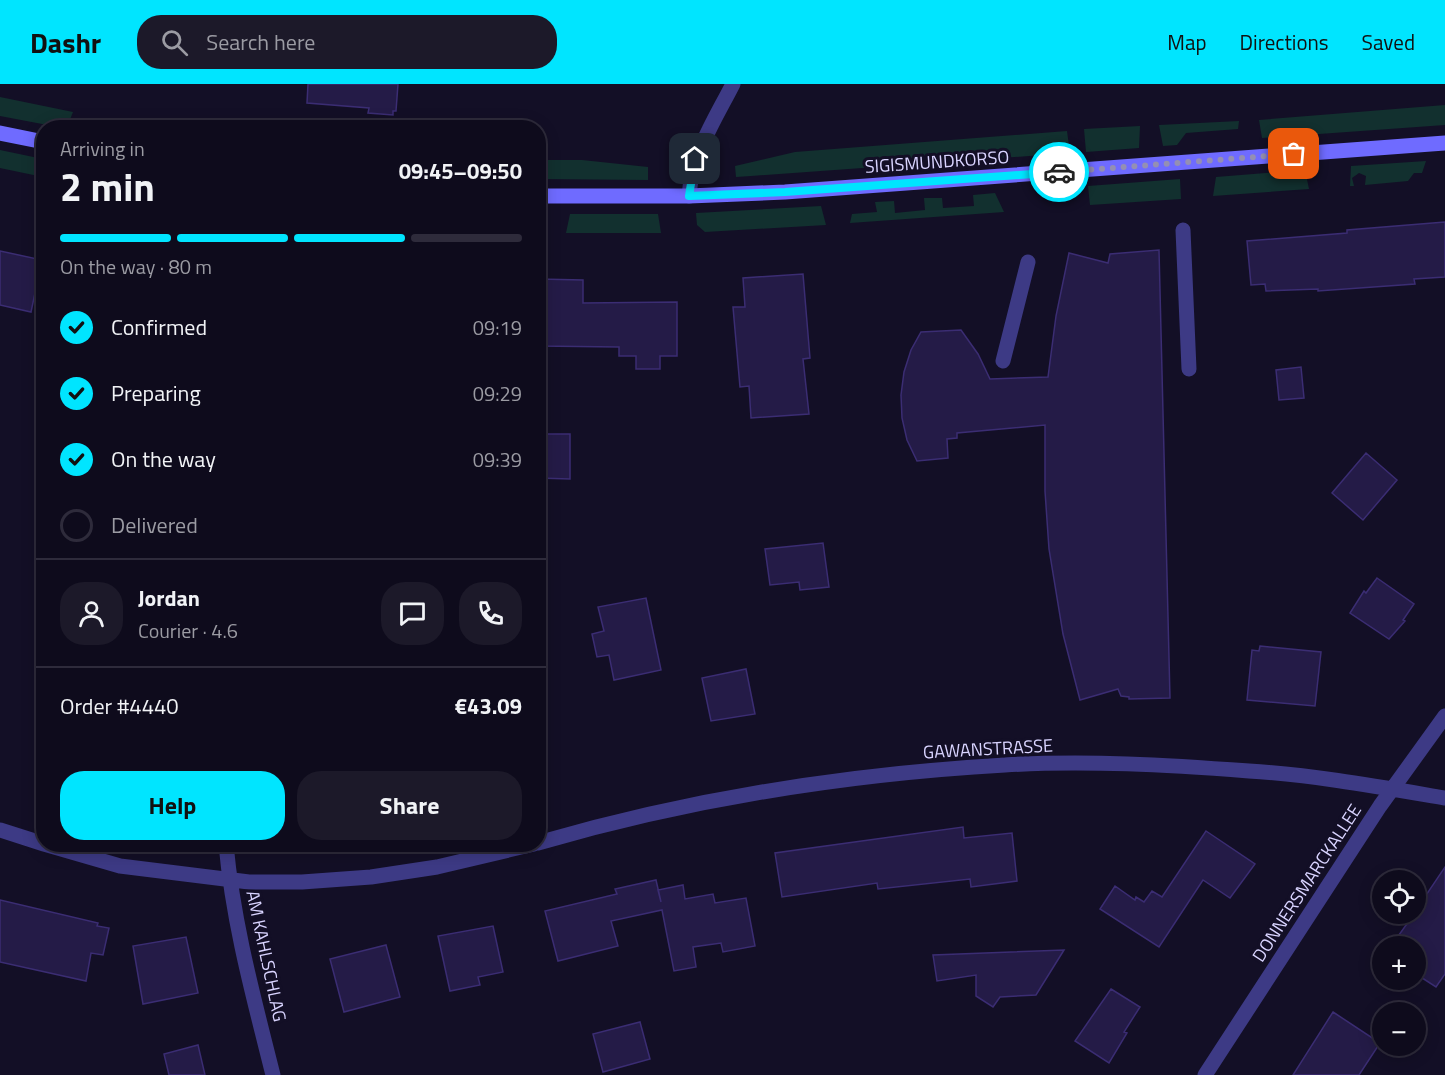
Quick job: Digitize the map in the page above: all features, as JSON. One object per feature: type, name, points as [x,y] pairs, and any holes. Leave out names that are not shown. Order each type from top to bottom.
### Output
[{"type":"street","points":[[689,196],[690,179],[698,153],[733,84]]},
{"type":"street","points":[[0,133],[36,140]]},
{"type":"street","name":"SIGISMUNDKORSO","points":[[546,196],[689,196],[785,192],[1445,142]]},
{"type":"street","points":[[1183,230],[1189,369]]},
{"type":"street","points":[[1003,361],[1028,262]]},
{"type":"street","name":"DONNERSMARCKALLEE","points":[[1205,1075],[1392,789],[1445,716]]},
{"type":"street","name":"GAWANSTRASSE","points":[[546,841],[612,823],[762,791],[882,775],[1007,764],[1117,765],[1251,771],[1445,798]]},
{"type":"street","points":[[0,830],[36,841]]},
{"type":"street","points":[[72,852],[120,866],[230,880],[302,882],[371,877],[437,867],[500,852]]},
{"type":"street","name":"AM KAHLSCHLAG","points":[[227,852],[230,880],[252,993],[273,1075]]},
{"type":"green space","points":[[0,97],[73,112],[70,120],[36,120],[36,123],[0,116]]},
{"type":"green space","points":[[1445,105],[1445,125],[1262,138],[1259,120]]},
{"type":"green space","points":[[1239,121],[1238,129],[1186,133],[1177,145],[1163,146],[1159,125]]},
{"type":"green space","points":[[1140,126],[1139,148],[1086,152],[1084,129]]},
{"type":"green space","points":[[1067,131],[1070,153],[736,177],[735,166],[795,152]]},
{"type":"green space","points":[[0,150],[36,158],[36,176],[0,168]]},
{"type":"green space","points":[[546,160],[582,160],[648,167],[648,180],[546,179]]},
{"type":"green space","points":[[1426,161],[1422,173],[1414,173],[1408,181],[1365,185],[1366,176],[1359,173],[1352,178],[1354,186],[1350,186],[1351,166]]},
{"type":"green space","points":[[1305,170],[1309,189],[1213,196],[1216,177]]},
{"type":"green space","points":[[1180,179],[1181,199],[1090,205],[1088,186]]},
{"type":"green space","points":[[995,193],[1004,212],[850,223],[852,214],[877,212],[875,202],[894,201],[895,213],[925,210],[924,198],[942,198],[943,208],[974,206],[973,195]]},
{"type":"green space","points":[[821,206],[826,225],[705,232],[697,225],[696,213]]},
{"type":"green space","points":[[570,214],[658,214],[661,233],[566,233]]},
{"type":"building","points":[[308,84],[398,84],[396,111],[393,111],[393,115],[368,113],[369,108],[307,103]]},
{"type":"building","points":[[1445,222],[1445,277],[1414,279],[1415,284],[1318,291],[1318,289],[1266,291],[1265,284],[1251,285],[1247,241]]},
{"type":"building","points":[[1159,250],[1170,698],[1129,699],[1129,697],[1121,696],[1118,689],[1080,700],[1063,634],[1049,549],[1045,491],[1045,425],[957,433],[957,438],[947,439],[948,458],[917,461],[907,440],[902,418],[901,395],[904,372],[911,350],[921,332],[961,330],[978,354],[990,379],[1048,377],[1056,316],[1069,253],[1108,263],[1110,254]]},
{"type":"building","points":[[0,251],[36,259],[36,288],[31,312],[0,305]]},
{"type":"building","points":[[803,274],[810,358],[803,359],[809,414],[751,418],[749,386],[740,387],[733,307],[745,307],[743,278]]},
{"type":"building","points":[[546,279],[583,280],[583,303],[677,302],[677,356],[660,356],[660,369],[636,369],[636,356],[619,356],[619,347],[546,346]]},
{"type":"building","points":[[1301,367],[1304,398],[1279,400],[1276,370]]},
{"type":"building","points":[[546,434],[570,434],[570,479],[546,478]]},
{"type":"building","points":[[1366,453],[1397,480],[1363,520],[1332,493]]},
{"type":"building","points":[[823,543],[829,587],[800,590],[799,582],[770,585],[765,549]]},
{"type":"building","points":[[1377,578],[1414,604],[1403,620],[1405,621],[1389,639],[1350,613],[1364,591],[1366,593]]},
{"type":"building","points":[[646,598],[661,670],[614,680],[609,655],[597,657],[592,634],[604,631],[598,607]]},
{"type":"building","points":[[1260,646],[1321,652],[1315,706],[1247,700],[1252,650],[1259,651]]},
{"type":"building","points":[[746,669],[755,714],[711,721],[702,678]]},
{"type":"building","points":[[963,827],[964,838],[1012,833],[1017,881],[971,887],[970,879],[878,889],[877,883],[782,897],[775,853]]},
{"type":"building","points":[[1206,831],[1255,864],[1230,898],[1203,880],[1159,947],[1100,909],[1115,886],[1135,900],[1136,897],[1144,902],[1152,891],[1162,897]]},
{"type":"building","points":[[1445,867],[1445,974],[1436,987],[1426,980],[1426,936],[1398,936],[1407,924],[1426,924],[1426,895]]},
{"type":"building","points":[[656,880],[658,890],[683,885],[685,899],[713,894],[715,903],[746,898],[755,946],[723,952],[721,943],[693,947],[696,967],[674,971],[662,910],[611,921],[618,946],[558,961],[545,911],[617,894],[615,889]]},
{"type":"building","points":[[0,900],[98,923],[97,926],[109,928],[103,955],[91,953],[86,981],[0,962]]},
{"type":"building","points":[[493,926],[503,972],[478,977],[480,985],[450,991],[438,936]]},
{"type":"building","points":[[186,937],[198,993],[143,1004],[133,946]]},
{"type":"building","points":[[386,945],[400,997],[344,1012],[330,959]]},
{"type":"building","points":[[1064,950],[1036,995],[1000,997],[993,1007],[976,996],[976,975],[937,981],[933,955]]},
{"type":"building","points":[[1111,989],[1140,1007],[1124,1032],[1127,1033],[1109,1063],[1075,1041]]},
{"type":"building","points":[[1333,1012],[1372,1038],[1372,1055],[1359,1075],[1293,1075]]},
{"type":"building","points":[[640,1022],[650,1059],[603,1072],[593,1034]]},
{"type":"building","points":[[198,1045],[205,1075],[169,1075],[164,1054]]},
{"type":"way so far","points":[[1059,172],[1294,154]]},
{"type":"route","points":[[695,159],[689,196],[785,192],[1059,172]]}]
